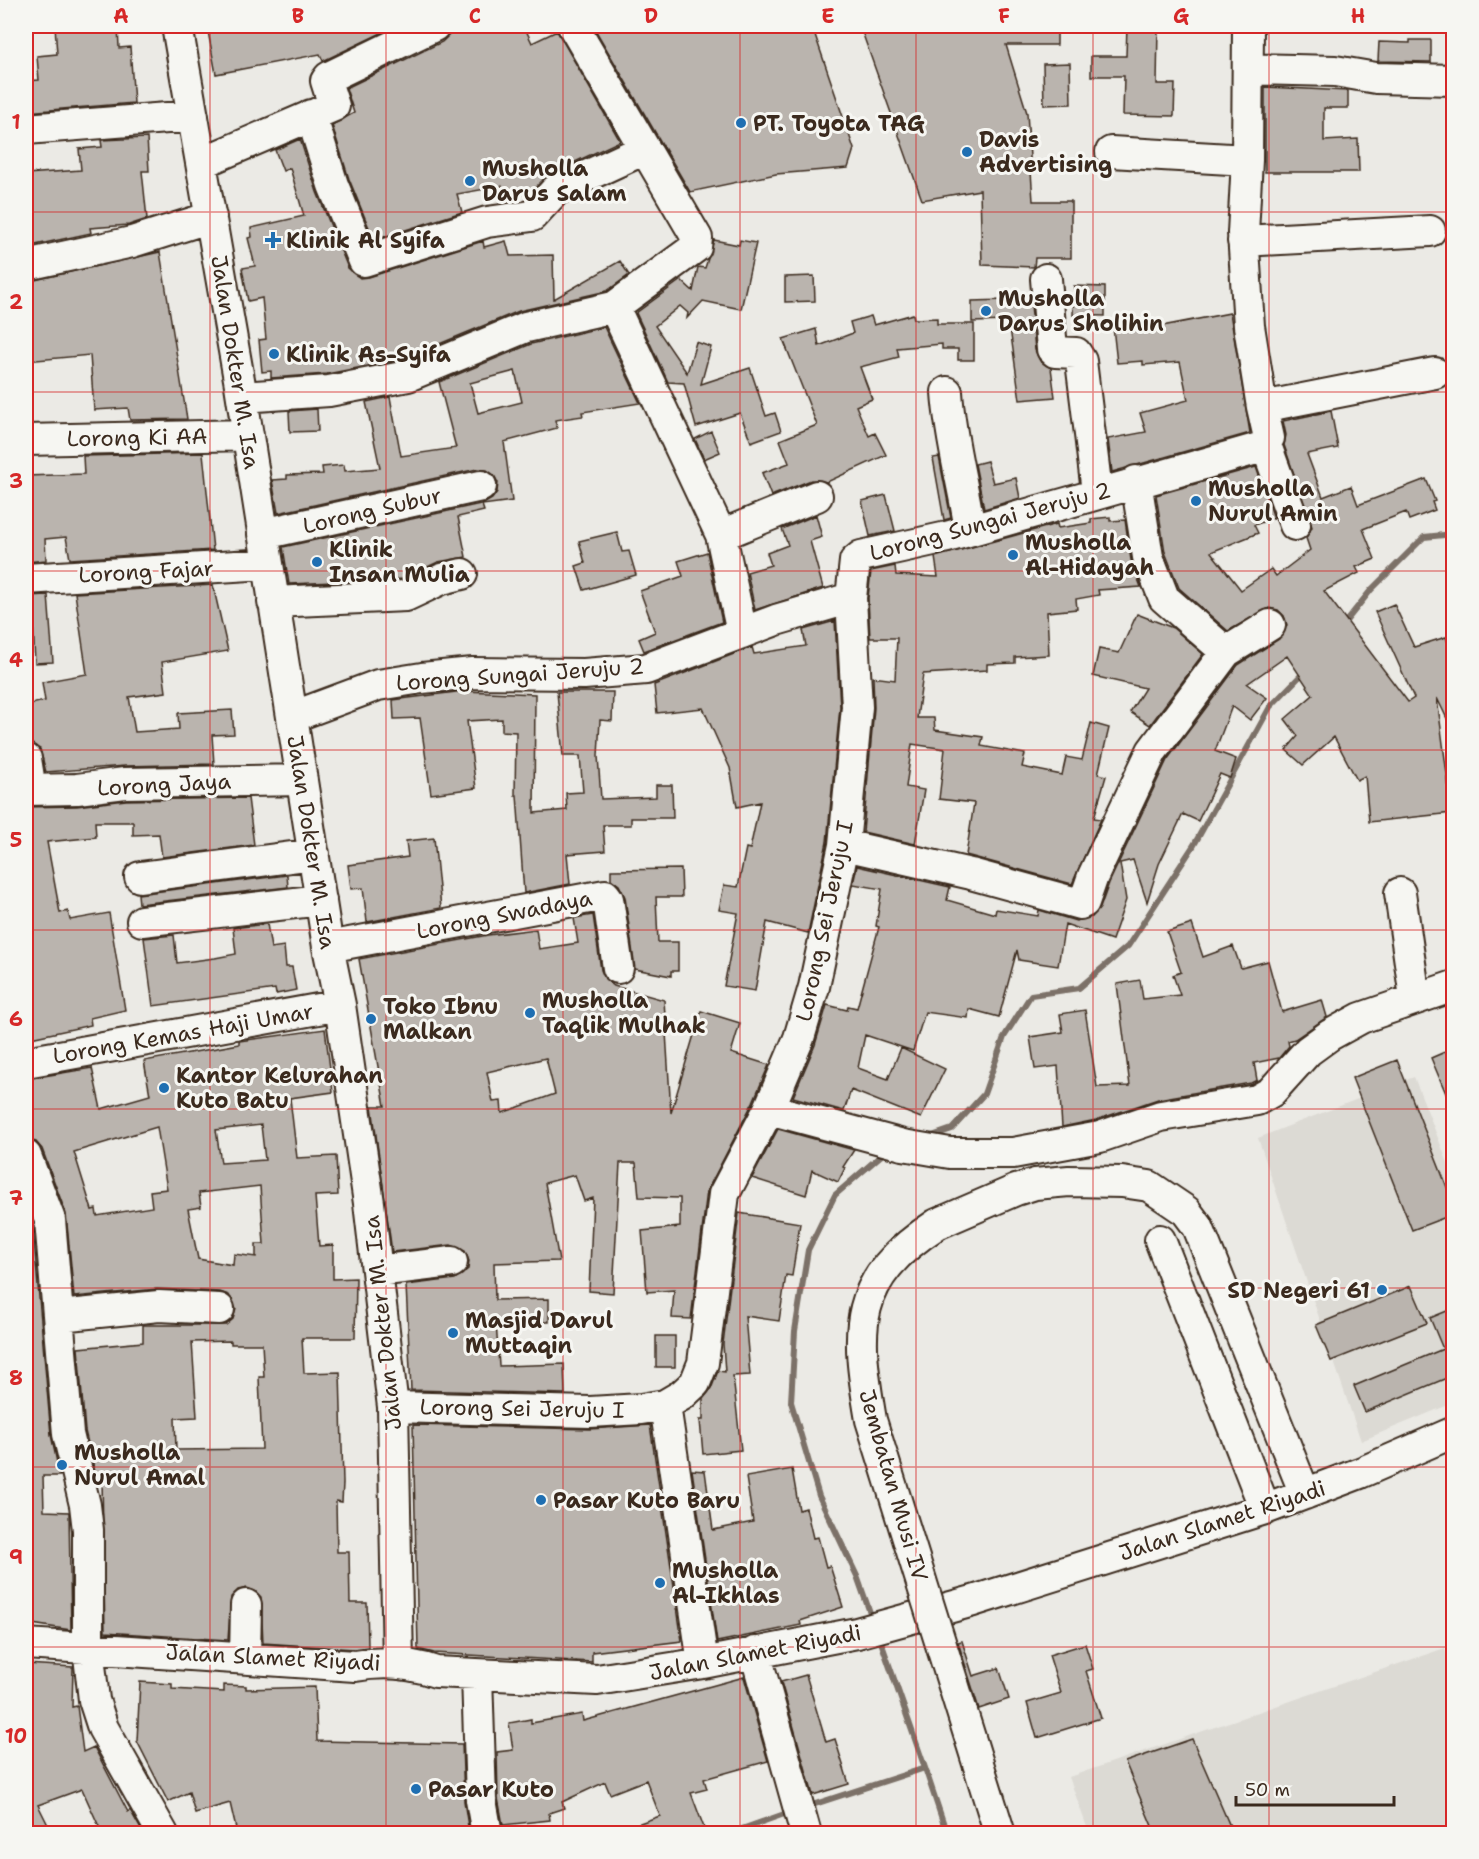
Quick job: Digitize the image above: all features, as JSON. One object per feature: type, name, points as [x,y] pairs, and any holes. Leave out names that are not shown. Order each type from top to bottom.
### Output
[{"type":"street","name":"Jalan Dokter M. Isa","points":[[177,26],[242,397],[328,947],[340,1005],[377,1271],[393,1407],[398,1664]]},
{"type":"street","points":[[201,163],[334,106],[326,81],[329,76],[434,26]]},
{"type":"street","points":[[242,397],[329,392],[408,376],[526,327],[623,301],[696,247],[697,238],[573,26]]},
{"type":"street","points":[[1248,26],[1244,241],[1249,326],[1269,438],[1266,445],[1296,525]]},
{"type":"street","points":[[1248,69],[1335,71],[1376,78],[1454,80]]},
{"type":"street","points":[[311,115],[333,184],[364,261],[487,222],[527,218],[556,190],[645,149]]},
{"type":"street","points":[[26,129],[193,116]]},
{"type":"street","points":[[1111,152],[1247,160]]},
{"type":"street","points":[[26,265],[132,242],[212,217]]},
{"type":"street","points":[[1244,241],[1430,231]]},
{"type":"street","points":[[1046,279],[1052,349],[1055,352],[1076,353],[1081,361],[1097,492]]},
{"type":"street","points":[[623,301],[721,535],[742,633]]},
{"type":"street","points":[[1262,407],[1436,373]]},
{"type":"street","points":[[947,392],[950,433],[965,494],[970,530]]},
{"type":"street","name":"Lorong Ki AA","points":[[26,440],[248,435]]},
{"type":"street","name":"Lorong Sungai Jeruju 2","points":[[292,717],[378,685],[422,678],[473,674],[584,674],[646,669],[742,633],[851,598],[853,566],[861,556],[970,530],[1266,445]]},
{"type":"street","points":[[1136,481],[1148,557],[1164,598],[1226,652]]},
{"type":"street","name":"Lorong Subur","points":[[263,534],[481,486]]},
{"type":"street","points":[[721,535],[817,496]]},
{"type":"street","name":"Lorong Fajar","points":[[26,579],[267,564]]},
{"type":"street","points":[[273,602],[406,596],[442,579],[462,574]]},
{"type":"street","name":"Lorong Sei Jeruju I","points":[[393,1407],[590,1412],[665,1405],[695,1383],[703,1364],[724,1194],[769,1108],[799,1038],[814,987],[844,845],[857,707],[851,598]]},
{"type":"street","points":[[844,845],[971,874],[1080,904],[1084,902],[1093,876],[1152,751],[1226,652],[1270,625]]},
{"type":"street","points":[[26,759],[28,790]]},
{"type":"street","name":"Lorong Jaya","points":[[28,790],[77,789],[125,783],[302,780]]},
{"type":"street","points":[[140,877],[314,854]]},
{"type":"street","points":[[1400,893],[1414,998]]},
{"type":"street","name":"Lorong Swadaya","points":[[328,947],[605,895],[608,899],[618,968]]},
{"type":"street","points":[[142,921],[321,900]]},
{"type":"street","points":[[769,1108],[903,1145],[950,1153],[1013,1153],[1100,1137],[1161,1116],[1257,1100],[1271,1092],[1308,1051],[1330,1035],[1361,1018],[1454,986]]},
{"type":"street","name":"Lorong Kemas Haji Umar","points":[[26,1062],[340,1005]]},
{"type":"street","points":[[26,1156],[50,1220],[68,1434],[85,1505],[88,1647],[94,1700],[103,1728],[163,1833]]},
{"type":"street","name":"Jembatan Musi IV","points":[[1000,1833],[871,1420],[862,1365],[860,1330],[867,1301],[879,1275],[901,1251],[937,1224],[1016,1190],[1035,1184],[1069,1181],[1122,1182],[1149,1186],[1185,1211],[1198,1227],[1305,1494]]},
{"type":"street","points":[[1160,1240],[1265,1509]]},
{"type":"street","points":[[377,1271],[452,1262]]},
{"type":"street","points":[[59,1316],[159,1306],[219,1309]]},
{"type":"street","points":[[665,1405],[703,1663]]},
{"type":"street","name":"Jalan Slamet Riyadi","points":[[26,1644],[355,1666],[375,1662],[417,1665],[436,1672],[597,1680],[703,1663],[888,1625],[1265,1509],[1454,1432]]},
{"type":"street","points":[[245,1658],[246,1605]]},
{"type":"street","points":[[755,1652],[802,1818]]},
{"type":"street","points":[[355,1666],[375,1672],[417,1675],[436,1672]]},
{"type":"street","points":[[477,1675],[481,1800],[487,1833]]},
{"type":"shaded area","name":"SD Negeri 61","points":[[1414,1077],[1453,1176],[1453,1403],[1361,1441],[1258,1138]]},
{"type":"shaded area","points":[[1445,1648],[1453,1673],[1453,1833],[1089,1833],[1069,1777]]},
{"type":"building","points":[[55,26],[118,26],[119,48],[130,47],[134,103],[26,112],[26,81],[39,80],[37,56],[57,54]]},
{"type":"building","points":[[207,26],[396,26],[323,61],[320,54],[216,74]]},
{"type":"building","points":[[451,26],[524,26],[532,43],[557,31],[620,141],[549,174],[534,189],[508,199],[502,186],[457,194],[462,212],[374,240],[349,179],[332,125],[354,113],[346,88],[442,42],[449,35]]},
{"type":"building","name":"PT. Toyota TAG","points":[[593,26],[812,26],[854,149],[848,168],[776,174],[690,192]]},
{"type":"building","name":"Davis Advertising","points":[[860,26],[1057,26],[1057,45],[1006,45],[1027,113],[1033,201],[1071,201],[1071,258],[1035,258],[1034,267],[982,265],[980,190],[922,200]]},
{"type":"building","points":[[1127,26],[1158,26],[1157,84],[1175,84],[1174,116],[1123,115],[1124,76],[1091,76],[1091,56],[1126,56]]},
{"type":"building","points":[[1410,40],[1431,40],[1431,62],[1378,61],[1379,42],[1410,43]]},
{"type":"building","points":[[1070,63],[1071,104],[1044,105],[1043,64]]},
{"type":"building","points":[[1265,87],[1348,91],[1348,108],[1324,108],[1324,141],[1358,139],[1359,172],[1265,172]]},
{"type":"building","points":[[147,138],[149,171],[142,171],[147,219],[129,225],[90,228],[91,233],[26,247],[26,174],[81,170],[79,149],[102,147],[101,140]]},
{"type":"building","points":[[300,139],[317,192],[348,268],[360,278],[483,241],[484,247],[506,241],[510,256],[553,255],[554,299],[620,261],[629,275],[607,291],[519,311],[403,359],[327,374],[271,378],[271,371],[262,372],[259,340],[266,339],[262,298],[248,301],[242,268],[255,266],[248,238],[252,237],[251,228],[304,216],[290,168],[283,171],[275,150]]},
{"type":"building","points":[[714,240],[739,245],[740,240],[756,243],[741,309],[703,301],[687,318],[688,313],[680,306],[655,326],[687,373],[696,342],[711,347],[701,384],[750,368],[766,416],[775,413],[781,431],[751,442],[740,413],[696,427],[684,383],[668,382],[636,313],[681,280],[693,291],[698,267],[705,268]]},
{"type":"building","points":[[160,252],[187,419],[130,420],[128,408],[94,410],[90,355],[26,361],[26,282]]},
{"type":"building","points":[[814,276],[815,301],[785,302],[785,277]]},
{"type":"building","points":[[1074,286],[1105,287],[1105,316],[1073,315]]},
{"type":"building","points":[[1030,293],[1035,350],[1040,361],[1051,368],[1055,397],[1020,400],[1009,321],[972,322],[972,301],[1006,300],[1006,297]]},
{"type":"building","points":[[1230,313],[1250,433],[1112,472],[1108,439],[1146,432],[1140,413],[1188,400],[1180,362],[1143,365],[1143,361],[1117,363],[1113,327],[1162,322],[1162,326]]},
{"type":"building","points":[[913,314],[914,319],[937,318],[937,324],[974,324],[974,360],[958,360],[958,349],[942,349],[942,344],[897,348],[899,357],[860,367],[872,399],[856,406],[869,436],[875,433],[886,455],[827,482],[811,480],[771,496],[762,473],[789,463],[780,440],[817,425],[783,339],[816,329],[819,346],[853,333],[850,322],[871,316],[874,325]]},
{"type":"building","points":[[604,327],[640,403],[582,412],[583,416],[555,420],[557,428],[504,442],[512,501],[482,505],[484,511],[458,517],[466,557],[438,562],[402,579],[289,584],[283,547],[485,503],[497,492],[498,483],[494,475],[487,470],[477,469],[278,513],[272,480],[287,479],[287,475],[323,474],[322,467],[344,465],[345,471],[380,468],[366,402],[390,397],[401,456],[456,448],[439,382],[531,344]],"holes":[[[515,371],[522,402],[478,413],[470,383]]]},
{"type":"building","points":[[317,409],[318,431],[290,432],[289,411]]},
{"type":"building","points":[[1331,411],[1338,448],[1307,454],[1323,497],[1351,486],[1358,505],[1426,479],[1435,501],[1432,502],[1435,510],[1409,520],[1406,512],[1363,529],[1375,559],[1356,567],[1359,573],[1324,591],[1408,702],[1414,698],[1375,612],[1394,604],[1414,647],[1446,637],[1454,660],[1454,733],[1437,698],[1452,813],[1369,822],[1365,776],[1357,780],[1334,737],[1303,765],[1286,750],[1298,736],[1285,719],[1313,695],[1287,656],[1247,684],[1267,698],[1250,720],[1232,706],[1215,751],[1236,759],[1230,778],[1220,774],[1198,821],[1183,814],[1159,864],[1147,902],[1133,860],[1120,863],[1126,900],[1112,940],[1065,924],[1058,966],[1019,960],[1017,950],[999,1017],[969,1009],[968,1018],[925,1012],[913,1051],[865,1035],[858,1068],[888,1079],[901,1048],[945,1069],[921,1118],[851,1090],[844,1111],[793,1097],[815,1045],[827,1005],[847,1010],[848,1006],[857,1008],[879,927],[876,926],[882,889],[853,884],[857,866],[950,887],[947,900],[995,914],[996,909],[1038,916],[1039,910],[1076,921],[1092,917],[1100,908],[1109,883],[1167,760],[1238,665],[1279,639],[1287,625],[1284,616],[1278,610],[1269,608],[1228,631],[1179,588],[1165,552],[1156,495],[1256,467],[1274,518],[1254,525],[1258,533],[1211,552],[1241,590],[1271,569],[1276,576],[1310,550],[1306,538],[1312,527],[1284,445],[1286,435],[1283,421]]},
{"type":"building","points":[[711,431],[720,452],[704,459],[695,439]]},
{"type":"building","points":[[203,453],[213,550],[70,559],[66,537],[45,539],[46,560],[26,562],[26,476],[84,474],[83,456]]},
{"type":"building","points":[[939,457],[951,518],[944,520],[933,458]]},
{"type":"building","points":[[987,461],[993,483],[1016,478],[1020,498],[984,509],[975,464]]},
{"type":"building","points":[[886,495],[895,531],[870,536],[862,501]]},
{"type":"building","points":[[816,515],[822,537],[810,541],[823,588],[755,610],[747,572],[771,565],[767,553],[788,545],[782,529]]},
{"type":"building","points":[[1110,517],[1110,521],[1125,520],[1131,560],[1141,587],[1098,590],[1099,595],[1076,599],[1077,609],[1047,612],[1049,655],[1015,657],[1015,663],[987,664],[987,670],[923,674],[917,718],[934,718],[935,730],[983,737],[981,746],[1025,754],[1022,767],[1062,775],[1066,757],[1082,760],[1091,723],[1109,728],[1098,774],[1106,776],[1094,818],[1101,819],[1072,884],[966,855],[974,803],[939,799],[945,749],[912,744],[906,787],[924,790],[915,844],[863,832],[874,708],[873,677],[895,680],[897,638],[870,638],[868,598],[871,571],[895,566],[896,575],[938,577],[935,557],[1057,524],[1058,528],[1091,523],[1091,519]]},
{"type":"building","points":[[617,532],[622,552],[629,551],[636,575],[584,590],[576,566],[585,563],[579,541]]},
{"type":"building","points":[[707,552],[722,622],[644,651],[639,639],[655,632],[640,591],[683,576],[678,561]]},
{"type":"building","points":[[213,585],[228,651],[162,662],[166,692],[129,697],[135,732],[179,729],[178,713],[232,710],[234,734],[212,735],[214,764],[125,766],[46,772],[40,749],[26,742],[26,705],[45,701],[42,682],[87,674],[75,593]]},
{"type":"building","points":[[48,595],[53,662],[35,663],[33,622],[26,622],[26,596]]},
{"type":"building","points":[[1137,614],[1173,628],[1203,654],[1150,725],[1130,712],[1145,688],[1093,676],[1099,649],[1119,653]]},
{"type":"building","points":[[835,621],[840,707],[827,842],[808,933],[767,922],[755,991],[724,986],[738,913],[719,910],[724,885],[738,887],[746,848],[750,849],[760,802],[737,807],[730,768],[703,708],[657,713],[654,685],[752,647],[754,654],[806,646],[803,630]]},
{"type":"building","points":[[464,691],[535,694],[534,813],[567,810],[566,793],[583,792],[580,756],[563,756],[557,692],[613,692],[612,721],[600,720],[598,756],[601,799],[656,797],[656,785],[672,785],[673,818],[631,818],[631,825],[603,825],[605,851],[567,854],[570,884],[524,893],[517,795],[515,795],[516,732],[502,731],[502,719],[467,721],[476,788],[431,794],[420,718],[394,719],[393,700]]},
{"type":"building","points":[[248,798],[254,845],[162,857],[159,834],[133,835],[133,822],[95,822],[96,837],[47,842],[60,913],[68,911],[70,920],[109,913],[125,1010],[90,1018],[91,1025],[26,1039],[26,807],[77,806],[126,800]]},
{"type":"building","points":[[434,838],[441,908],[367,922],[363,888],[351,889],[348,865],[408,857],[406,841]]},
{"type":"building","points":[[681,869],[682,897],[656,897],[658,942],[678,942],[678,971],[671,971],[671,976],[635,969],[625,897],[619,885],[611,879],[611,870]]},
{"type":"building","points":[[287,875],[288,887],[139,904],[138,894]]},
{"type":"building","points":[[593,915],[601,970],[605,979],[614,986],[664,1000],[671,1113],[701,1011],[740,1023],[731,1053],[769,1065],[753,1102],[707,1191],[691,1319],[672,1318],[674,1290],[647,1292],[642,1231],[680,1227],[680,1198],[639,1197],[636,1163],[620,1163],[613,1293],[589,1291],[593,1198],[584,1201],[575,1175],[545,1183],[559,1261],[494,1263],[495,1300],[549,1299],[549,1322],[496,1322],[499,1366],[564,1364],[565,1394],[411,1390],[406,1285],[455,1279],[468,1269],[469,1261],[465,1251],[451,1245],[392,1252],[372,1106],[385,1106],[359,959],[488,935],[536,929],[539,949],[578,943],[574,918]],"holes":[[[546,1058],[555,1094],[502,1113],[501,1101],[493,1102],[487,1072]]]},
{"type":"building","points":[[267,924],[271,948],[284,946],[286,967],[292,967],[296,990],[276,994],[275,989],[153,1006],[144,938],[174,935],[177,963],[236,954],[233,928]]},
{"type":"building","points":[[1192,924],[1203,957],[1233,946],[1241,968],[1268,961],[1282,1012],[1322,1000],[1327,1017],[1295,1039],[1288,1041],[1289,1046],[1279,1058],[1254,1063],[1257,1080],[1251,1083],[1158,1099],[1096,1120],[1062,1127],[1058,1066],[1035,1069],[1030,1037],[1063,1032],[1060,1014],[1085,1010],[1097,1087],[1130,1086],[1117,984],[1140,980],[1143,999],[1180,995],[1173,975],[1181,972],[1167,932]]},
{"type":"building","points":[[325,1029],[333,1092],[290,1098],[297,1158],[336,1156],[338,1195],[315,1196],[319,1246],[333,1245],[333,1279],[356,1278],[355,1338],[302,1338],[304,1373],[340,1372],[343,1483],[342,1502],[336,1501],[337,1552],[349,1552],[350,1603],[367,1603],[368,1647],[354,1649],[263,1643],[261,1597],[255,1591],[247,1588],[238,1590],[231,1597],[228,1640],[105,1632],[102,1480],[100,1476],[96,1476],[85,1431],[78,1348],[143,1342],[143,1325],[226,1325],[233,1319],[236,1309],[229,1295],[220,1292],[157,1289],[74,1297],[66,1214],[42,1149],[36,1142],[26,1139],[26,1079],[92,1068],[101,1109],[150,1095],[144,1061],[239,1044],[239,1041]],"holes":[[[261,1125],[265,1160],[221,1163],[216,1130]],[[157,1127],[167,1189],[150,1191],[152,1207],[97,1216],[96,1209],[92,1210],[74,1152]],[[260,1186],[264,1244],[256,1244],[256,1257],[234,1254],[233,1265],[198,1259],[188,1209],[201,1207],[199,1193]],[[231,1341],[231,1344],[262,1344],[264,1377],[259,1377],[262,1449],[176,1450],[175,1418],[197,1417],[192,1342]]]},
{"type":"building","points":[[1454,1048],[1454,1110],[1453,1110],[1431,1058]]},
{"type":"building","points":[[1397,1060],[1454,1205],[1454,1214],[1412,1230],[1352,1078]]},
{"type":"building","points":[[778,1129],[854,1150],[843,1167],[845,1168],[838,1182],[812,1170],[806,1195],[752,1178]]},
{"type":"building","points":[[739,1213],[800,1223],[792,1276],[786,1275],[779,1321],[745,1316],[750,1375],[733,1376],[741,1450],[703,1454],[700,1420],[703,1420],[703,1399],[711,1389],[718,1371],[725,1372],[723,1344]]},
{"type":"building","points":[[33,1229],[51,1435],[60,1476],[43,1476],[44,1511],[69,1512],[71,1630],[26,1623],[26,1231]]},
{"type":"building","points":[[1411,1286],[1427,1323],[1331,1361],[1316,1325]]},
{"type":"building","points":[[1454,1308],[1454,1375],[1365,1412],[1354,1386],[1443,1349],[1430,1318]]},
{"type":"building","points":[[656,1336],[675,1336],[675,1367],[656,1367]]},
{"type":"building","points":[[413,1425],[590,1429],[650,1425],[682,1641],[592,1652],[592,1662],[434,1653],[418,1649]]},
{"type":"building","points":[[792,1469],[799,1510],[806,1508],[813,1538],[818,1537],[826,1567],[830,1566],[843,1607],[800,1621],[801,1625],[717,1642],[692,1470],[705,1471],[713,1530],[753,1522],[746,1477]]},
{"type":"building","points":[[962,1641],[973,1676],[999,1668],[1009,1699],[979,1709],[958,1642]]},
{"type":"building","points":[[1085,1644],[1093,1669],[1086,1671],[1101,1718],[1037,1738],[1027,1703],[1061,1693],[1049,1655]]},
{"type":"building","points":[[26,1664],[73,1667],[72,1707],[77,1706],[83,1752],[94,1747],[128,1812],[130,1810],[143,1833],[102,1833],[82,1789],[38,1805],[52,1833],[26,1833]]},
{"type":"building","points":[[806,1675],[826,1742],[835,1739],[849,1784],[813,1795],[781,1682]]},
{"type":"building","points":[[744,1677],[768,1761],[704,1779],[707,1789],[691,1793],[706,1833],[618,1833],[617,1831],[660,1816],[646,1780],[610,1794],[605,1782],[562,1802],[564,1808],[549,1813],[550,1820],[503,1825],[498,1798],[497,1752],[513,1750],[509,1723],[531,1719],[531,1723],[582,1714],[583,1721]]},
{"type":"building","points":[[140,1682],[172,1684],[172,1689],[224,1692],[224,1685],[246,1686],[246,1689],[315,1687],[317,1741],[462,1744],[464,1801],[469,1833],[237,1833],[230,1803],[195,1813],[189,1792],[168,1802],[137,1741]]},
{"type":"building","points":[[1192,1739],[1233,1833],[1155,1833],[1125,1762]]},
{"type":"waterway","points":[[1343,625],[1371,590],[1424,537],[1454,534]]},
{"type":"waterway","points":[[929,1137],[952,1129],[984,1094],[1004,1037],[1031,995],[1079,988],[1128,946],[1194,845],[1270,707],[1306,670]]},
{"type":"waterway","points":[[873,1621],[857,1576],[819,1496],[791,1402],[795,1331],[808,1250],[835,1195],[885,1152]]},
{"type":"waterway","points":[[806,1807],[925,1768],[879,1636]]},
{"type":"waterway","points":[[925,1768],[947,1834]]},
{"type":"waterway","points":[[728,1834],[790,1812]]},
{"type":"place","name":"PT. Toyota TAG","points":[[741,123]]},
{"type":"place","name":"Davis Advertising","points":[[967,152]]},
{"type":"place","name":"Musholla Darus Salam","points":[[470,181]]},
{"type":"place","name":"Klinik Al Syifa","points":[[273,240]]},
{"type":"place","name":"Musholla Darus Sholihin","points":[[986,311]]},
{"type":"place","name":"Klinik As-Syifa","points":[[274,354]]},
{"type":"place","name":"Musholla Nurul Amin","points":[[1196,501]]},
{"type":"place","name":"Musholla Al-Hidayah","points":[[1013,555]]},
{"type":"place","name":"Klinik Insan Mulia","points":[[317,562]]},
{"type":"place","name":"Musholla Taqlik Mulhak","points":[[530,1013]]},
{"type":"place","name":"Toko Ibnu Malkan","points":[[371,1019]]},
{"type":"place","name":"Kantor Kelurahan Kuto Batu","points":[[164,1088]]},
{"type":"place","name":"SD Negeri 61","points":[[1382,1290]]},
{"type":"place","name":"Masjid Darul Muttaqin","points":[[453,1333]]},
{"type":"place","name":"Musholla Nurul Amal","points":[[62,1465]]},
{"type":"place","name":"Pasar Kuto Baru","points":[[541,1500]]},
{"type":"place","name":"Musholla Al-Ikhlas","points":[[660,1583]]},
{"type":"place","name":"Pasar Kuto","points":[[416,1789]]}]
